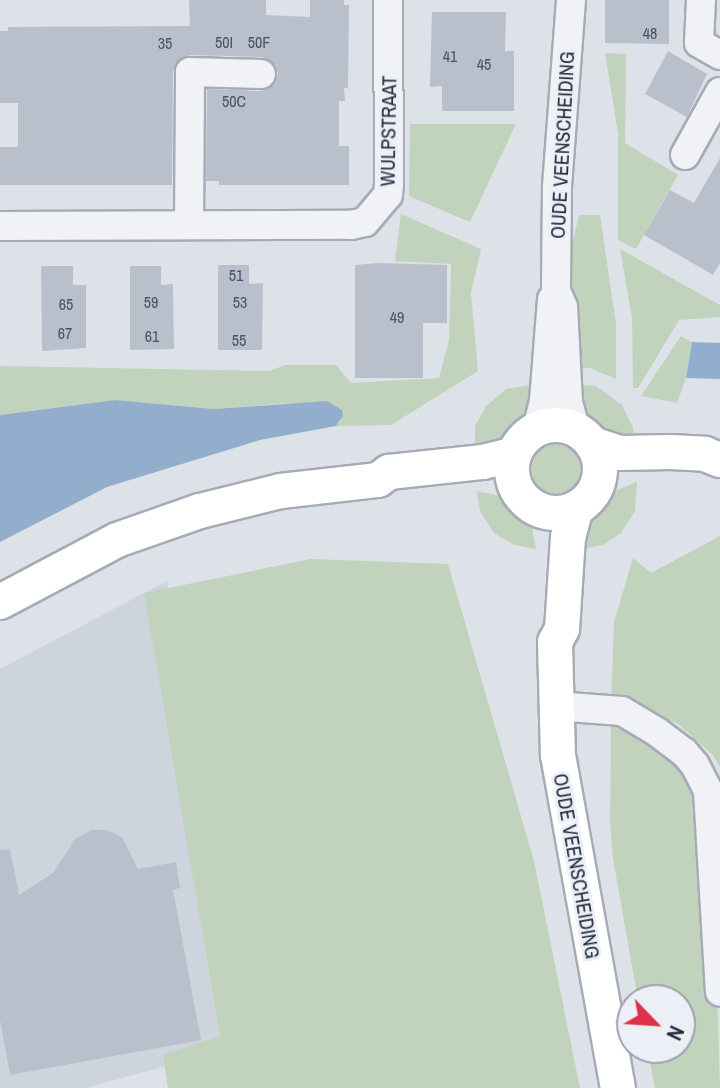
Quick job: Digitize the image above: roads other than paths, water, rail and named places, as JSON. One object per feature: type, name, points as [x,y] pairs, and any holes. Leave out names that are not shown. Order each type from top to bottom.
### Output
[{"type":"main road","points":[[526,499],[512,472],[514,454],[523,439],[537,429],[556,425],[620,453],[705,454],[718,460]]},
{"type":"main road","points":[[584,436],[600,466],[586,498]]},
{"type":"main road","points":[[0,602],[76,560],[172,519],[264,494],[378,480],[389,472],[483,462],[514,454]]},
{"type":"main road","points":[[378,480],[389,485],[483,485],[556,513],[621,478],[704,469],[718,460]]},
{"type":"main road","name":"OUDE VEENSCHEIDING","points":[[586,498],[568,537],[562,629],[555,642],[555,706],[566,813],[618,1088]]},
{"type":"main road","name":"OUDE VEENSCHEIDING","points":[[526,499],[544,549],[548,630],[555,642]]},
{"type":"street","name":"WULPSTRAAT","points":[[0,226],[351,225],[365,222],[377,212],[388,195],[388,0]]},
{"type":"street","name":"OUDE VEENSCHEIDING","points":[[537,429],[544,401],[550,305],[556,291],[557,188],[571,0]]},
{"type":"street","points":[[701,0],[699,43],[720,55]]},
{"type":"street","points":[[189,225],[190,72],[261,74]]},
{"type":"street","points":[[685,155],[720,92]]},
{"type":"street","name":"OUDE VEENSCHEIDING","points":[[556,291],[563,307],[568,402],[584,436]]},
{"type":"street","points":[[555,706],[622,711],[666,738],[695,765],[708,791],[720,992]]},
{"type":"water","points":[[692,342],[720,343],[720,379],[686,378]]},
{"type":"water","points":[[115,400],[214,409],[327,401],[342,410],[343,416],[336,426],[260,440],[107,487],[0,542],[0,415]]}]
